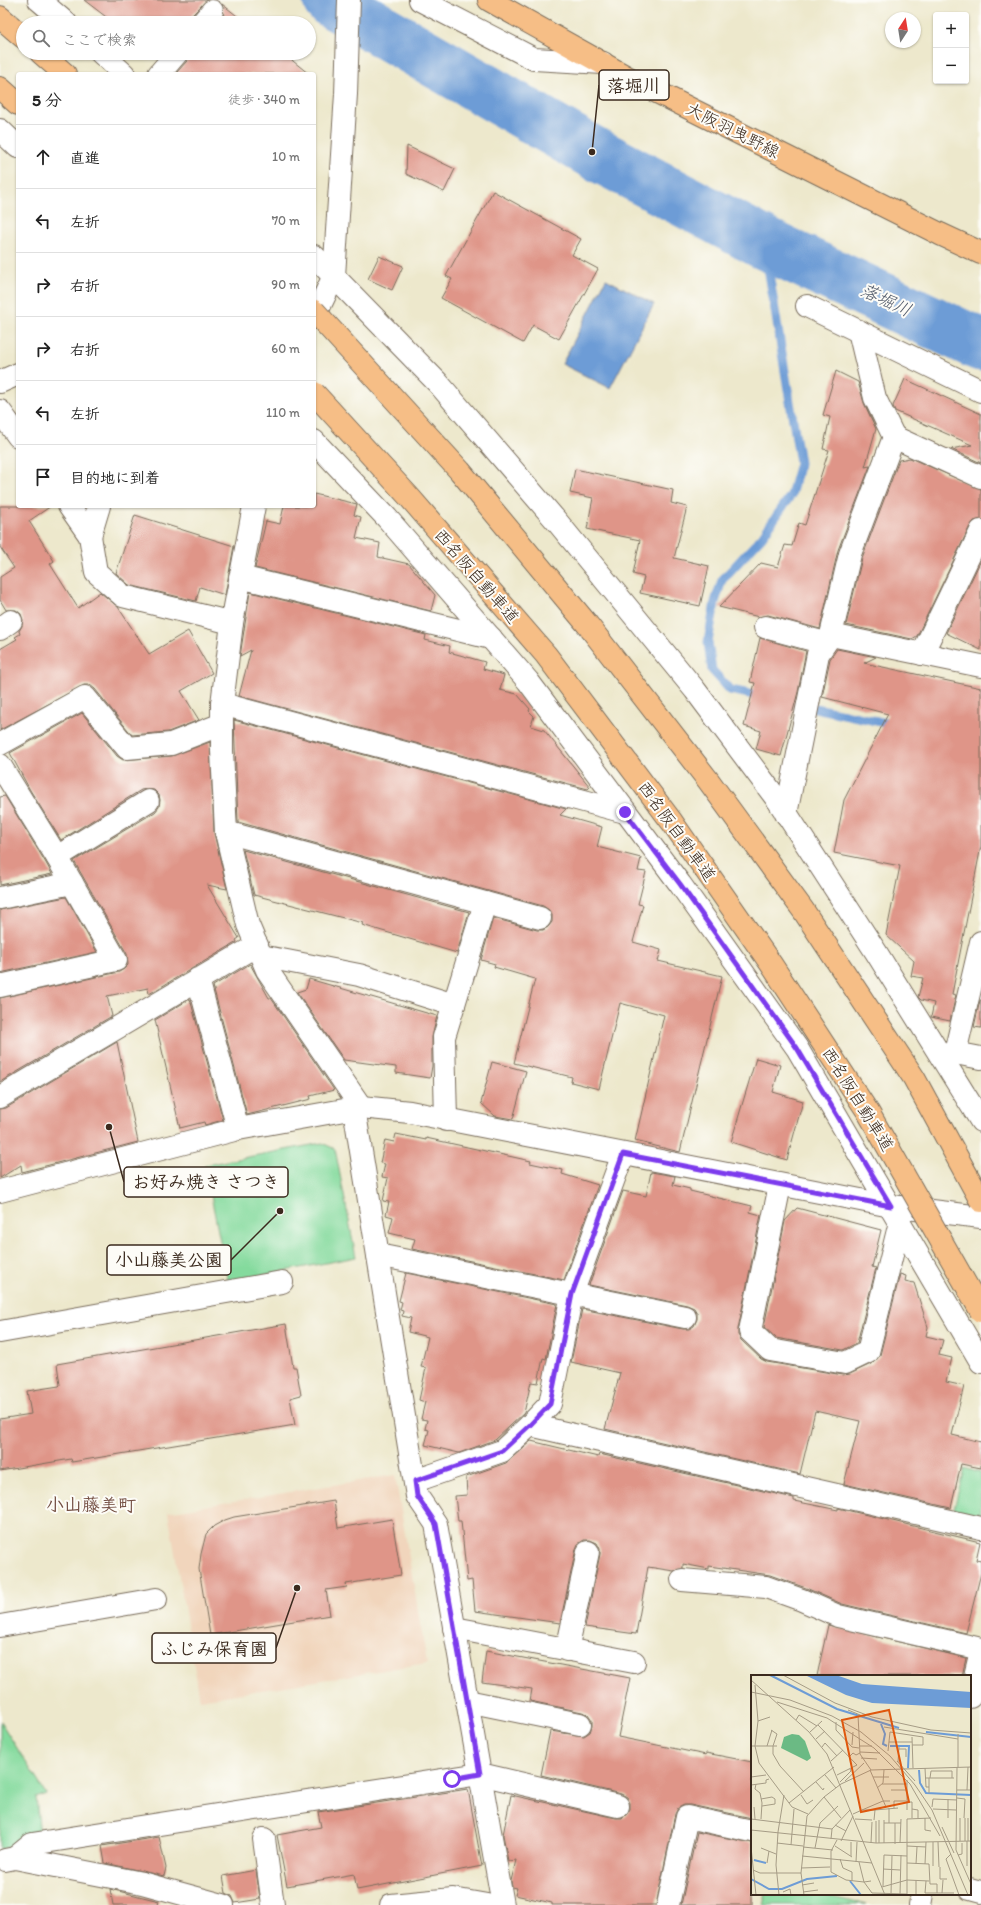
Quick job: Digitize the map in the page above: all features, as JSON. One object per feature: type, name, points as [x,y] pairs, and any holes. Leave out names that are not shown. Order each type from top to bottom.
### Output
[{"type":"main road","name":"大阪羽曳野線","points":[[489,0],[603,63],[940,234],[981,253]]},
{"type":"main road","points":[[0,17],[16,31]]},
{"type":"main road","points":[[49,60],[63,72]]},
{"type":"main road","points":[[0,88],[16,102]]},
{"type":"main road","points":[[316,313],[460,471],[588,624],[708,780],[803,910],[914,1078],[981,1201]]},
{"type":"main road","name":"西名阪自動車道","points":[[316,395],[411,499],[546,655],[672,822],[771,964],[868,1112],[981,1312]]},
{"type":"street","points":[[40,0],[58,16]]},
{"type":"street","points":[[316,314],[334,276],[346,94],[350,0]]},
{"type":"street","points":[[420,0],[534,59],[603,63]]},
{"type":"street","points":[[109,60],[122,72]]},
{"type":"street","points":[[161,72],[171,60]]},
{"type":"street","points":[[0,130],[16,145]]},
{"type":"street","points":[[316,258],[438,383],[559,524],[695,690],[786,814],[949,1055],[981,1121]]},
{"type":"street","points":[[807,306],[981,391]]},
{"type":"street","points":[[859,331],[875,398],[894,437],[981,477]]},
{"type":"street","points":[[0,382],[16,375]]},
{"type":"street","points":[[0,411],[16,433]]},
{"type":"street","points":[[786,814],[818,654],[828,639],[850,554],[894,437]]},
{"type":"street","points":[[316,443],[387,518],[528,680],[680,884],[797,1048],[896,1214],[981,1362]]},
{"type":"street","points":[[70,508],[90,536],[96,572],[123,596],[232,623]]},
{"type":"street","points":[[90,536],[98,508]]},
{"type":"street","points":[[254,508],[232,623],[222,714],[222,751],[226,832],[248,925],[267,970],[357,1108],[378,1255],[417,1496],[436,1524],[503,1905]]},
{"type":"street","points":[[922,654],[981,531]]},
{"type":"street","points":[[240,577],[491,638]]},
{"type":"street","points":[[766,627],[828,639],[922,654],[981,666]]},
{"type":"street","points":[[0,744],[85,697],[127,748],[171,744],[222,714],[625,812]]},
{"type":"street","points":[[0,765],[57,857],[116,960],[0,986]]},
{"type":"street","points":[[57,857],[148,801]]},
{"type":"street","points":[[226,832],[540,918]]},
{"type":"street","points":[[0,898],[72,883]]},
{"type":"street","points":[[446,1120],[444,1037],[485,903]]},
{"type":"street","points":[[949,1055],[981,942]]},
{"type":"street","points":[[0,1097],[198,979],[259,950],[359,975],[454,1005]]},
{"type":"street","points":[[198,979],[238,1129]]},
{"type":"street","points":[[949,1055],[981,1058]]},
{"type":"street","points":[[0,1190],[238,1129],[357,1108],[410,1112],[780,1185],[896,1214],[981,1217]]},
{"type":"street","points":[[415,1481],[502,1451],[550,1404],[572,1294],[623,1154]]},
{"type":"street","points":[[780,1185],[750,1331],[770,1350],[844,1363],[868,1352],[896,1214]]},
{"type":"street","points":[[378,1255],[685,1317]]},
{"type":"street","points":[[0,1332],[282,1282]]},
{"type":"street","points":[[530,1425],[981,1528]]},
{"type":"street","points":[[567,1650],[588,1552]]},
{"type":"street","points":[[682,1580],[766,1587],[802,1600],[838,1616],[981,1650],[971,1693]]},
{"type":"street","points":[[0,1626],[156,1599]]},
{"type":"street","points":[[454,1628],[634,1662]]},
{"type":"street","points":[[467,1701],[580,1724]]},
{"type":"street","points":[[7,1860],[32,1844],[480,1774],[618,1806]]},
{"type":"street","points":[[668,1905],[687,1817],[751,1831]]},
{"type":"street","points":[[264,1839],[273,1905]]},
{"type":"street","points":[[7,1860],[142,1883],[223,1905]]},
{"type":"street","points":[[971,1889],[981,1892]]},
{"type":"street","points":[[920,1905],[922,1895]]},
{"type":"street","points":[[391,1905],[453,1899],[481,1904]]},
{"type":"shaded area","points":[[395,1475],[427,1663],[200,1700],[168,1512]]},
{"type":"green space","points":[[322,1143],[335,1149],[356,1257],[228,1282],[205,1165]]},
{"type":"green space","points":[[964,1468],[981,1473],[981,1520],[953,1513]]},
{"type":"green space","points":[[0,1721],[46,1794],[36,1798],[40,1835],[13,1847],[0,1849]]},
{"type":"green space","points":[[766,1895],[824,1895],[866,1905],[763,1905]]},
{"type":"water","points":[[606,279],[654,304],[610,388],[562,364]]},
{"type":"building","points":[[84,0],[207,0],[192,16],[105,16]]},
{"type":"building","points":[[222,4],[237,16],[223,16],[224,14]]},
{"type":"building","points":[[292,60],[307,72],[177,72],[187,61]]},
{"type":"building","points":[[407,146],[455,169],[444,192],[406,174]]},
{"type":"building","points":[[493,191],[581,239],[572,255],[598,269],[559,339],[533,325],[523,343],[441,298],[452,279],[446,276]]},
{"type":"building","points":[[379,256],[403,266],[392,290],[368,279]]},
{"type":"building","points":[[836,371],[858,382],[864,403],[876,429],[865,467],[870,466],[838,550],[820,629],[768,615],[759,617],[719,607],[761,563],[778,567],[785,545],[792,546],[799,523],[805,525],[829,450],[823,449],[830,417],[823,415]]},
{"type":"building","points":[[905,379],[981,414],[981,463],[951,449],[972,445],[895,411],[893,406]]},
{"type":"building","points":[[910,458],[981,489],[981,519],[974,521],[970,526],[917,636],[912,639],[846,625],[862,558],[899,460]]},
{"type":"building","points":[[575,469],[673,490],[671,503],[687,507],[674,558],[709,566],[700,606],[640,593],[644,577],[633,574],[640,540],[587,529],[593,498],[570,493]]},
{"type":"building","points":[[316,494],[357,504],[354,515],[361,517],[356,538],[380,543],[378,557],[409,564],[435,595],[431,611],[255,568],[266,521],[280,524],[284,508],[316,508]]},
{"type":"building","points":[[0,506],[16,506],[16,508],[48,508],[29,521],[54,561],[50,564],[78,608],[100,592],[118,607],[149,654],[188,631],[212,673],[181,691],[199,720],[168,732],[132,735],[95,689],[90,685],[84,685],[0,730],[0,649],[17,639],[15,637],[20,634],[19,631],[23,620],[21,614],[16,610],[6,610],[0,600],[0,577],[14,568],[0,547]]},
{"type":"building","points":[[135,515],[234,546],[225,595],[200,587],[196,601],[129,585],[116,573]]},
{"type":"building","points":[[981,560],[981,650],[946,633]]},
{"type":"building","points":[[250,592],[426,635],[425,640],[450,646],[449,652],[485,662],[483,669],[504,675],[500,690],[517,694],[534,716],[531,726],[544,730],[590,787],[588,789],[239,696],[251,650],[240,656]]},
{"type":"building","points":[[760,638],[806,651],[798,692],[781,756],[756,749],[761,731],[744,726],[755,683],[750,682]]},
{"type":"building","points":[[837,649],[876,657],[864,663],[981,688],[981,846],[952,994],[956,995],[950,1021],[931,1017],[934,1003],[921,1000],[918,997],[923,978],[911,976],[914,961],[886,935],[900,866],[834,853],[844,800],[888,714],[822,697],[830,659]]},
{"type":"building","points":[[82,713],[117,756],[123,760],[172,756],[210,742],[214,833],[227,889],[207,885],[239,938],[236,940],[237,942],[149,994],[148,988],[107,996],[112,1016],[0,1082],[0,998],[119,972],[128,965],[127,954],[74,861],[155,812],[159,807],[159,795],[154,790],[141,790],[61,840],[30,790],[10,753]]},
{"type":"building","points":[[234,720],[566,809],[560,815],[602,827],[597,847],[641,858],[638,871],[646,872],[638,904],[643,905],[633,942],[661,950],[658,961],[722,976],[680,1152],[635,1141],[664,1015],[620,1003],[599,1089],[571,1082],[572,1077],[514,1063],[535,979],[494,967],[495,964],[481,960],[493,918],[537,930],[543,930],[552,922],[552,915],[549,910],[543,906],[238,822]]},
{"type":"building","points":[[5,796],[52,874],[0,885],[0,797]]},
{"type":"building","points":[[243,850],[469,912],[457,953],[362,925],[363,923],[254,895]]},
{"type":"building","points":[[66,897],[97,952],[0,973],[0,910]]},
{"type":"building","points":[[250,964],[269,998],[271,998],[334,1090],[310,1096],[311,1099],[247,1115],[213,986]]},
{"type":"building","points":[[309,979],[437,1016],[432,1037],[432,1066],[430,1078],[396,1073],[396,1067],[344,1060],[297,992],[306,989]]},
{"type":"building","points":[[190,999],[223,1120],[205,1125],[204,1122],[180,1128],[155,1020]]},
{"type":"building","points":[[981,1000],[981,1028],[974,1027]]},
{"type":"building","points":[[117,1042],[138,1142],[22,1172],[21,1165],[0,1178],[0,1109],[6,1108]]},
{"type":"building","points":[[756,1058],[780,1065],[773,1092],[803,1101],[787,1160],[731,1142]]},
{"type":"building","points":[[492,1062],[526,1071],[513,1119],[495,1116],[481,1103]]},
{"type":"building","points":[[396,1134],[426,1140],[426,1138],[531,1161],[530,1163],[563,1170],[562,1174],[598,1185],[564,1280],[412,1249],[415,1239],[389,1233],[393,1217],[386,1215],[389,1202],[383,1201],[388,1178],[382,1177],[385,1164],[380,1163],[385,1140],[394,1142]]},
{"type":"building","points":[[651,1172],[675,1176],[673,1185],[690,1189],[690,1191],[752,1206],[750,1212],[761,1215],[738,1335],[741,1340],[761,1359],[767,1362],[843,1375],[850,1374],[873,1363],[880,1355],[900,1274],[906,1276],[905,1281],[914,1283],[928,1327],[926,1336],[943,1340],[939,1355],[952,1358],[946,1382],[964,1386],[952,1435],[981,1442],[981,1468],[961,1464],[951,1508],[844,1484],[860,1421],[815,1411],[800,1474],[605,1429],[620,1373],[571,1362],[582,1309],[683,1329],[689,1329],[694,1326],[697,1319],[697,1313],[694,1308],[687,1305],[589,1285],[623,1191],[646,1196]]},
{"type":"building","points":[[797,1208],[881,1230],[872,1267],[876,1268],[857,1343],[843,1350],[776,1338],[764,1327],[785,1221]]},
{"type":"building","points":[[406,1273],[557,1304],[546,1359],[543,1358],[538,1383],[531,1382],[524,1413],[495,1440],[459,1453],[425,1445],[429,1430],[425,1429],[427,1420],[421,1419],[425,1402],[419,1400],[426,1368],[421,1367],[428,1337],[408,1332],[411,1318],[402,1316],[403,1311],[400,1310],[402,1302],[399,1301]]},
{"type":"building","points":[[286,1324],[293,1367],[296,1367],[301,1395],[290,1398],[295,1425],[72,1462],[71,1459],[0,1471],[0,1419],[31,1414],[27,1391],[59,1386],[57,1364]]},
{"type":"building","points":[[531,1441],[598,1457],[599,1454],[794,1498],[794,1501],[838,1510],[838,1508],[980,1542],[976,1560],[981,1561],[981,1573],[966,1633],[842,1604],[806,1588],[770,1575],[709,1566],[709,1569],[683,1564],[683,1568],[674,1571],[648,1567],[636,1634],[585,1627],[600,1554],[600,1549],[597,1543],[590,1540],[584,1540],[578,1544],[576,1549],[560,1623],[475,1611],[472,1580],[467,1581],[461,1521],[458,1521],[455,1496],[467,1495],[466,1477],[506,1463]]},
{"type":"building","points":[[334,1501],[338,1528],[392,1519],[401,1575],[346,1584],[347,1587],[326,1590],[330,1615],[210,1635],[199,1569],[206,1534],[214,1526],[234,1517]]},
{"type":"building","points":[[828,1625],[966,1658],[962,1675],[817,1675]]},
{"type":"building","points":[[486,1651],[630,1678],[618,1737],[706,1755],[706,1753],[751,1762],[751,1818],[690,1805],[684,1805],[678,1808],[675,1814],[656,1905],[552,1905],[552,1903],[515,1895],[517,1888],[512,1887],[511,1881],[516,1860],[508,1861],[503,1835],[511,1795],[616,1818],[622,1818],[627,1814],[630,1809],[630,1803],[627,1797],[621,1794],[541,1775],[550,1731],[584,1736],[590,1732],[592,1726],[592,1720],[588,1714],[530,1701],[532,1689],[482,1682]]},
{"type":"building","points":[[468,1789],[482,1866],[357,1890],[354,1874],[287,1886],[277,1835],[321,1827],[318,1812]]},
{"type":"building","points":[[697,1832],[751,1843],[752,1905],[681,1905]]},
{"type":"building","points":[[159,1837],[166,1868],[164,1876],[105,1863],[102,1846]]},
{"type":"building","points":[[256,1870],[260,1899],[235,1903],[232,1896],[226,1893],[223,1876]]},
{"type":"building","points":[[110,1889],[159,1901],[158,1905],[113,1905]]},
{"type":"waterway","name":"落堀川","points":[[329,0],[592,152],[764,243],[981,345]]},
{"type":"waterway","points":[[764,243],[800,463],[791,495],[762,537],[722,580],[715,602],[708,642],[712,670],[730,690],[764,697]]},
{"type":"waterway","points":[[783,701],[895,725]]},
{"type":"place","name":"落堀川","points":[[592,152]]},
{"type":"place","name":"お好み焼き さつき","points":[[109,1127]]},
{"type":"place","name":"小山藤美公園","points":[[280,1211]]},
{"type":"place","name":"ふじみ保育園","points":[[297,1588]]},
{"type":"district","name":"小山藤美町","points":[[91,1505]]},
{"type":"route","points":[[452,1779],[480,1774],[436,1524],[417,1496],[415,1481],[502,1451],[550,1404],[572,1294],[623,1154],[891,1206],[797,1048],[680,884],[625,812]]}]
